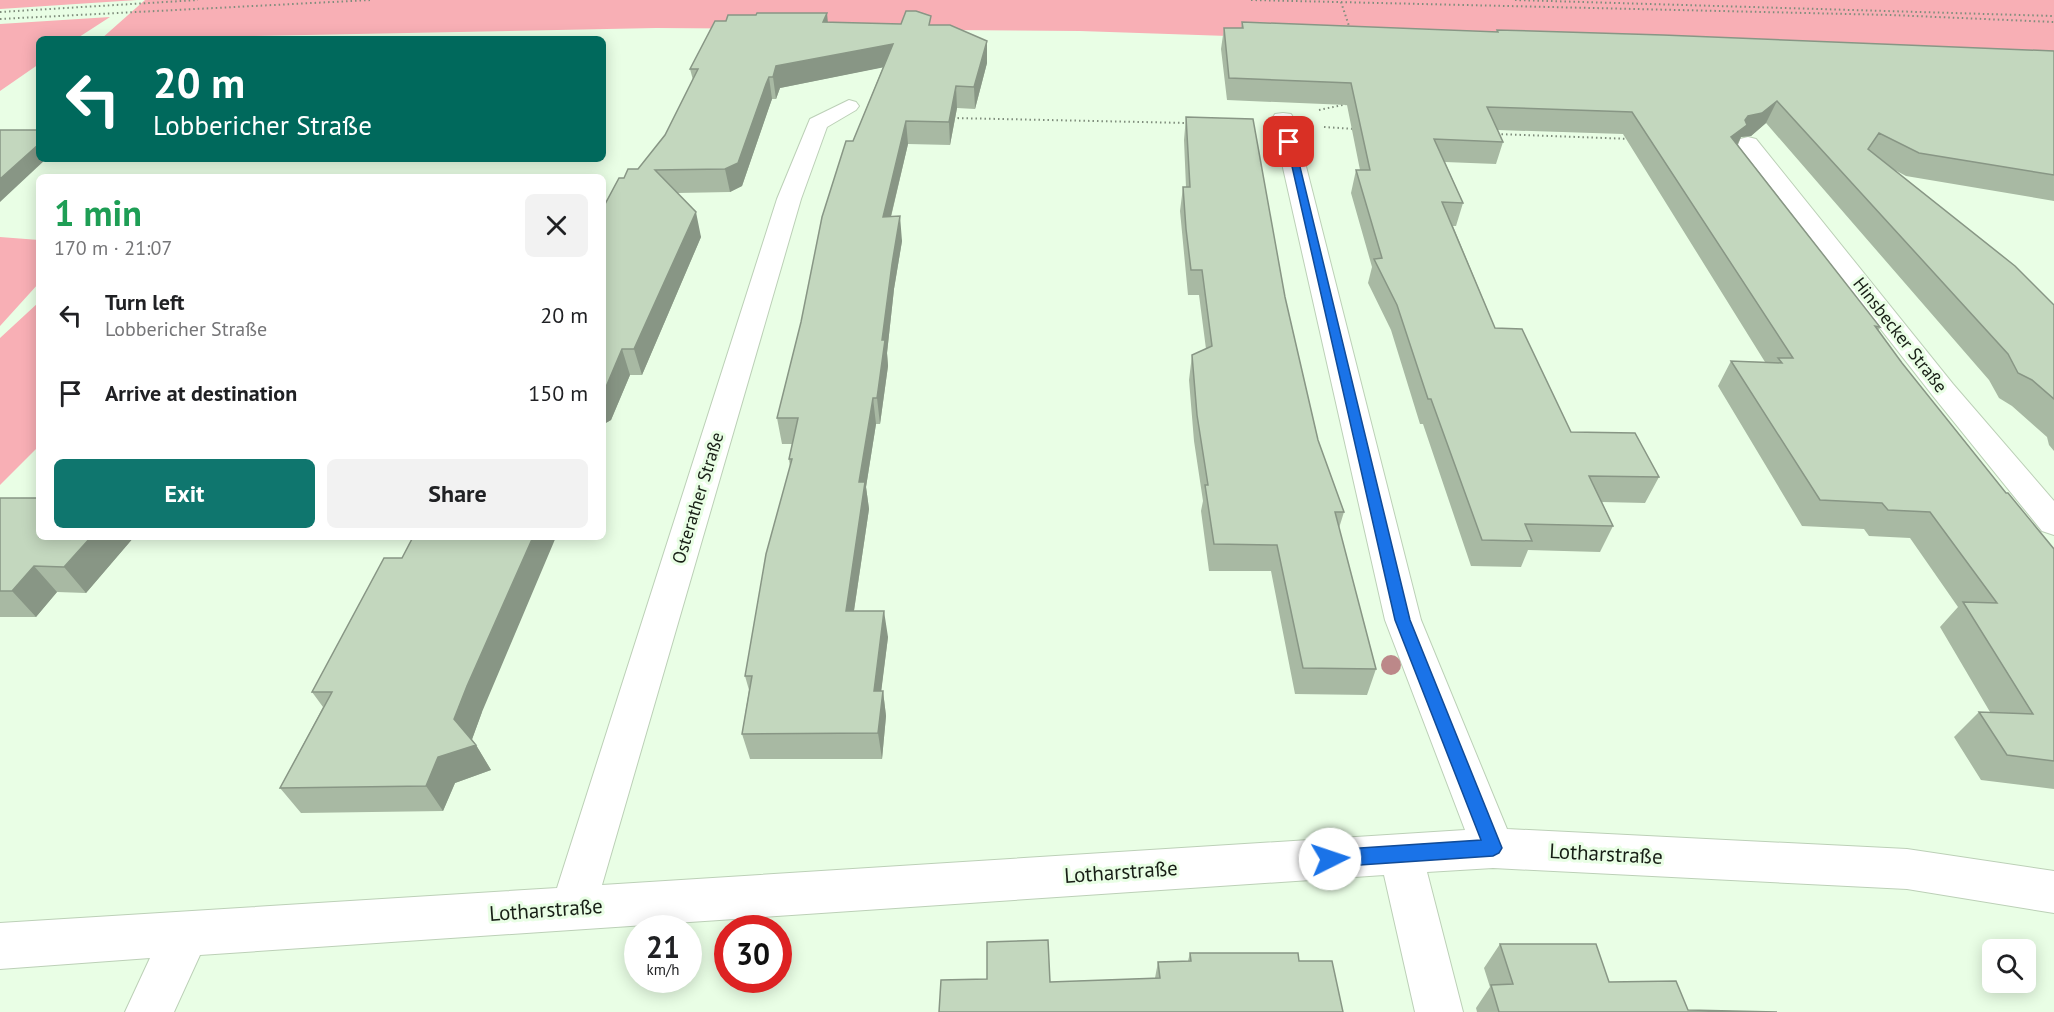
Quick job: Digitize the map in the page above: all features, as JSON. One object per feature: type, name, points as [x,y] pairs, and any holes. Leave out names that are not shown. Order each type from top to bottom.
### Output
[{"type":"street","name":"Osterather Straße","points":[[573,908],[789,199],[818,124],[849,106]]},
{"type":"street","points":[[1284,119],[1403,620],[1493,848]]},
{"type":"street","name":"Hinsbecker Straße","points":[[1748,144],[1936,381],[2054,524]]},
{"type":"street","name":"Lotharstraße","points":[[0,946],[1493,848],[1907,869],[2054,892]]},
{"type":"street","points":[[1401,854],[1439,1012]]},
{"type":"street","points":[[149,1012],[187,933]]},
{"type":"path","points":[[0,12],[198,0]]},
{"type":"path","points":[[0,19],[371,0]]},
{"type":"path","points":[[1251,0],[1891,15],[2054,22]]},
{"type":"path","points":[[1515,0],[2054,16]]},
{"type":"path","points":[[1339,1],[1351,31]]},
{"type":"path","points":[[1284,119],[1352,102]]},
{"type":"path","points":[[954,118],[1193,123]]},
{"type":"path","points":[[1284,119],[1331,128],[1354,129]]},
{"type":"path","points":[[1498,134],[1641,140]]},
{"type":"shaded area","points":[[0,0],[137,0],[0,9]]},
{"type":"shaded area","points":[[145,0],[2054,0],[2054,64],[1080,31],[656,28],[252,36],[104,36]]},
{"type":"shaded area","points":[[110,17],[81,36],[36,36],[36,66],[0,91],[0,24]]},
{"type":"shaded area","points":[[0,237],[36,240],[36,286],[0,326]]},
{"type":"shaded area","points":[[36,305],[36,449],[0,485],[0,338]]},
{"type":"building","points":[[906,11],[916,11],[931,16],[929,25],[950,25],[987,41],[974,87],[956,86],[949,122],[906,121],[883,217],[900,216],[882,340],[885,340],[877,398],[873,398],[859,482],[865,482],[846,611],[884,611],[874,691],[883,691],[878,733],[742,734],[752,676],[745,676],[766,554],[792,459],[789,459],[798,418],[777,418],[801,322],[822,217],[846,141],[853,141],[893,44],[776,66],[773,77],[769,77],[766,84],[738,163],[725,169],[655,170],[696,212],[634,349],[622,349],[606,387],[606,202],[619,178],[624,178],[628,169],[638,169],[665,135],[698,69],[690,69],[715,21],[726,21],[728,15],[827,13],[823,22],[901,24]]},
{"type":"building","points":[[1242,22],[1498,32],[1497,30],[1663,35],[2054,51],[2054,175],[1919,153],[1879,133],[1868,149],[2015,266],[2054,305],[2054,399],[2032,380],[2018,373],[2008,354],[1777,101],[1762,113],[1748,116],[1745,120],[1747,125],[1731,137],[1880,327],[1875,326],[1902,363],[2054,549],[2054,761],[2007,755],[1979,712],[2033,714],[1963,602],[1997,603],[1930,512],[1888,510],[1882,503],[1820,500],[1731,361],[1782,363],[1778,358],[1793,358],[1632,112],[1487,107],[1503,142],[1434,139],[1463,203],[1442,202],[1495,328],[1522,329],[1571,432],[1635,433],[1659,477],[1589,476],[1613,526],[1525,524],[1532,541],[1482,540],[1431,399],[1428,399],[1397,305],[1374,259],[1382,258],[1356,170],[1370,170],[1351,83],[1229,78],[1224,28],[1243,28]]},
{"type":"building","points":[[1186,117],[1253,119],[1285,297],[1318,440],[1344,512],[1335,512],[1376,669],[1303,668],[1277,545],[1214,544],[1205,485],[1208,485],[1197,415],[1192,355],[1212,346],[1202,270],[1191,270],[1186,229],[1183,187],[1190,187]]},
{"type":"building","points":[[0,130],[36,130],[36,147],[0,179]]},
{"type":"building","points":[[0,498],[36,498],[36,540],[88,540],[64,567],[34,566],[12,591],[0,591]]},
{"type":"building","points":[[411,540],[532,540],[454,719],[476,745],[438,757],[426,786],[280,788],[332,692],[312,692],[384,558],[402,558]]},
{"type":"building","points":[[1048,940],[1050,982],[1160,978],[1158,962],[1191,961],[1190,953],[1298,953],[1299,961],[1332,961],[1343,1012],[939,1012],[941,980],[987,979],[987,942]]},
{"type":"building","points":[[1500,944],[1596,944],[1609,982],[1676,981],[1688,1010],[1777,1012],[1499,1012],[1491,985],[1513,984]]},
{"type":"route","points":[[1289,142],[1403,620],[1493,848],[1330,859]]}]
